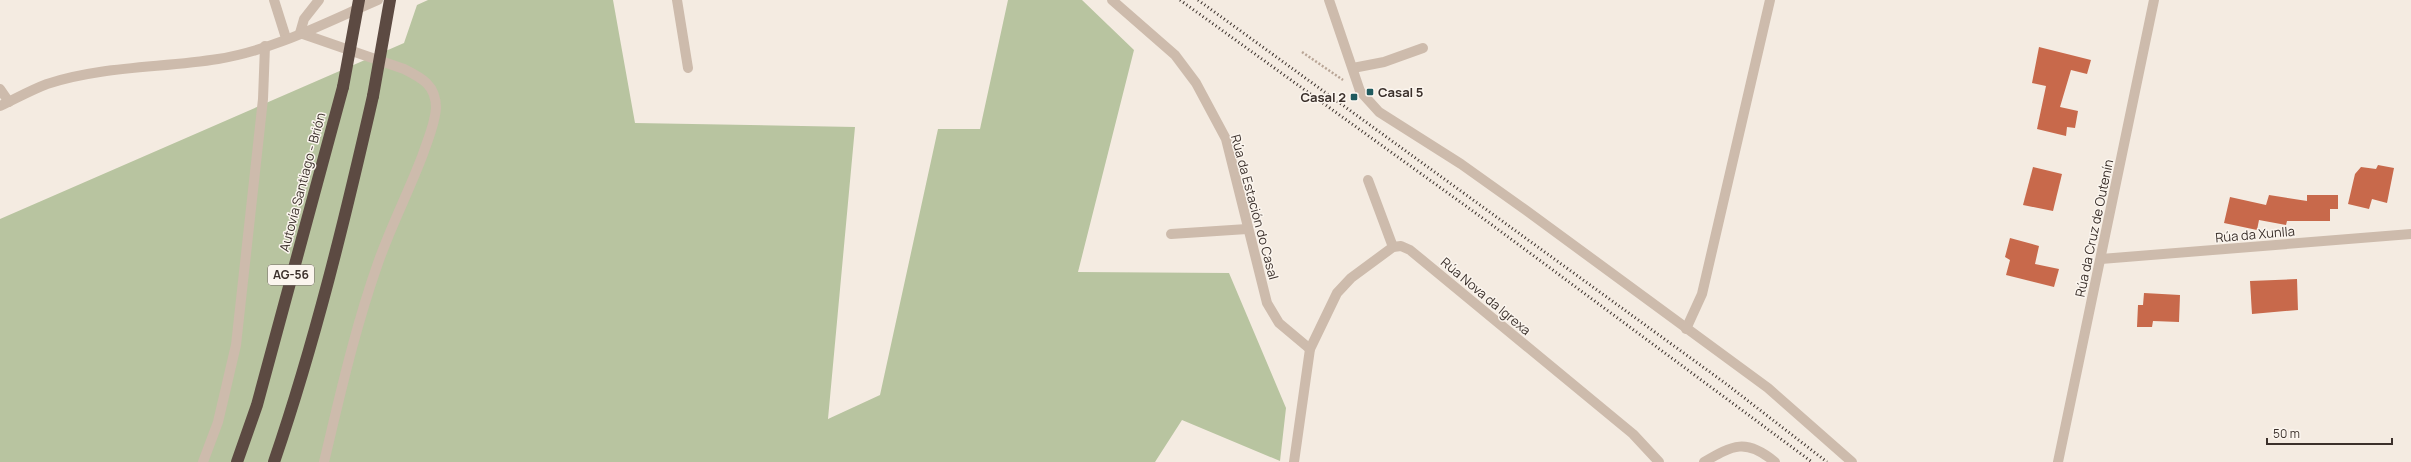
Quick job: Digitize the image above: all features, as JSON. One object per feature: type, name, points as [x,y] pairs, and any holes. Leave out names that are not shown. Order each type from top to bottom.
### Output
[{"type":"highway","name":"AG-56","points":[[274,462],[290,414],[335,260],[373,96],[390,0]]},
{"type":"highway","name":"Autovía Santiago - Brión","points":[[237,462],[256,405],[343,87],[363,2]]},
{"type":"street","points":[[274,0],[286,38]]},
{"type":"street","points":[[300,33],[304,19],[319,0]]},
{"type":"street","points":[[0,89],[5,104],[46,85],[87,75],[125,68],[219,58],[265,46],[300,33],[363,2],[378,0]]},
{"type":"street","points":[[677,0],[688,68]]},
{"type":"street","name":"Rúa da Estación do Casal","points":[[1112,0],[1175,55],[1196,83],[1226,139],[1247,229],[1267,303],[1279,323],[1310,349]]},
{"type":"street","points":[[1329,0],[1360,91],[1379,112],[1461,164],[1768,388],[1852,462]]},
{"type":"street","points":[[1686,329],[1702,294],[1770,0]]},
{"type":"street","name":"Rúa da Cruz de Outenín","points":[[2058,462],[2154,0]]},
{"type":"street","points":[[300,33],[404,69],[419,76],[430,84],[434,95],[436,108],[433,127],[410,189],[378,263],[358,327],[324,462]]},
{"type":"street","points":[[203,462],[218,422],[236,345],[263,99],[265,46]]},
{"type":"street","points":[[1353,68],[1384,62],[1423,48]]},
{"type":"street","points":[[1294,462],[1310,349],[1337,293],[1351,278],[1393,247],[1368,180]]},
{"type":"street","points":[[1171,234],[1247,229]]},
{"type":"street","name":"Rúa da Xunlla","points":[[2101,259],[2411,234]]},
{"type":"street","name":"Rúa Nova da Igrexa","points":[[1393,247],[1401,246],[1410,250],[1633,434],[1659,462]]},
{"type":"street","points":[[1704,462],[1729,447],[1738,445],[1756,451],[1775,462]]},
{"type":"path","points":[[1302,52],[1360,91]]},
{"type":"green space","points":[[428,0],[613,0],[635,123],[855,127],[828,419],[880,395],[938,129],[980,129],[1008,0],[1082,0],[1134,50],[1078,272],[1229,273],[1286,408],[1280,461],[1182,420],[1155,462],[0,462],[0,219],[404,43],[417,5]]},
{"type":"building","points":[[2039,47],[2091,60],[2087,74],[2071,70],[2060,107],[2078,111],[2075,128],[2067,127],[2066,136],[2037,129],[2046,86],[2032,83]]},
{"type":"building","points":[[2378,165],[2394,168],[2387,203],[2372,199],[2369,209],[2348,204],[2355,174],[2361,167],[2376,169]]},
{"type":"building","points":[[2033,167],[2062,174],[2053,211],[2023,205]]},
{"type":"building","points":[[2269,195],[2307,201],[2307,195],[2338,195],[2338,209],[2330,209],[2330,221],[2287,221],[2286,225],[2259,220],[2257,230],[2224,223],[2230,197],[2266,205]]},
{"type":"building","points":[[2010,238],[2039,246],[2035,264],[2059,269],[2054,287],[2006,275],[2010,260],[2005,257]]},
{"type":"building","points":[[2297,279],[2298,310],[2252,314],[2250,281]]},
{"type":"building","points":[[2144,293],[2180,295],[2179,322],[2153,321],[2152,327],[2137,327],[2138,305],[2143,305]]},
{"type":"railway","points":[[1180,0],[1488,222],[1812,462]]},
{"type":"railway","points":[[1198,0],[1725,383],[1827,462]]},
{"type":"place","name":"Casal 5","points":[[1370,92]]},
{"type":"place","name":"Casal 2","points":[[1354,97]]}]
